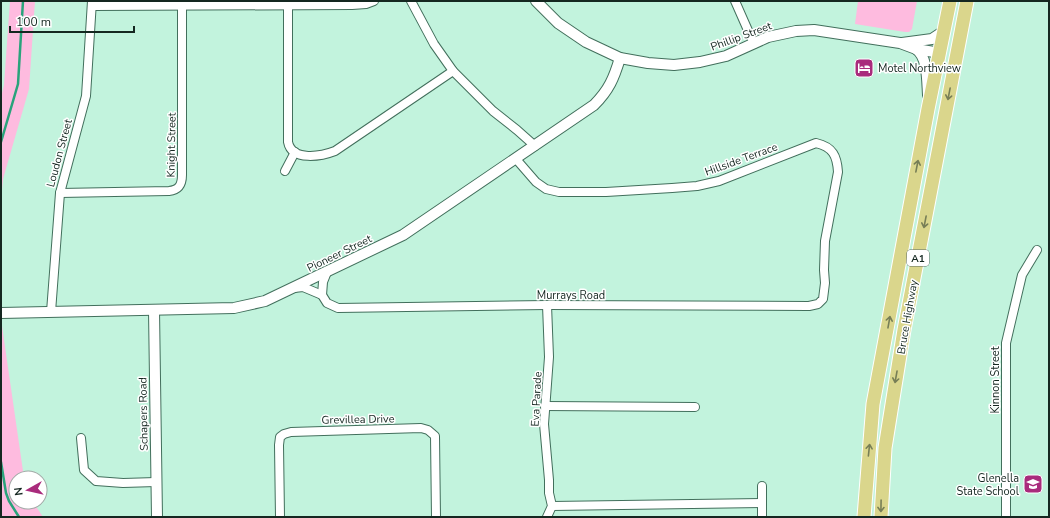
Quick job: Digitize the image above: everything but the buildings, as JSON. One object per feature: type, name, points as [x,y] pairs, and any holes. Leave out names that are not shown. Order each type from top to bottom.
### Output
[{"type":"highway","name":"Bruce Highway","points":[[864,517],[873,404],[928,109],[950,1]]},
{"type":"highway","points":[[940,53],[948,49],[952,43],[961,1]]},
{"type":"highway","name":"Bruce Highway","points":[[881,517],[887,432],[906,322],[967,1]]},
{"type":"street","points":[[92,3],[182,6],[288,6],[352,5],[366,4],[374,1]]},
{"type":"street","points":[[410,1],[434,44],[453,71],[493,111],[535,146]]},
{"type":"street","name":"Phillip Street","points":[[536,1],[558,23],[586,42],[620,58],[648,63],[674,65],[700,62],[726,56],[768,37],[796,31],[814,30],[900,44]]},
{"type":"street","points":[[735,1],[754,44]]},
{"type":"street","name":"Loudon Street","points":[[50,312],[60,193],[86,96],[92,3]]},
{"type":"street","name":"Knight Street","points":[[60,193],[169,191],[180,187],[182,182],[182,6]]},
{"type":"street","points":[[288,6],[288,140],[290,147],[295,152],[303,155],[315,156],[329,154],[335,151],[453,71]]},
{"type":"street","points":[[900,44],[932,39],[944,31]]},
{"type":"street","points":[[900,44],[916,49],[940,53]]},
{"type":"street","points":[[916,49],[922,55],[925,65],[928,86],[928,109]]},
{"type":"street","name":"Pioneer Street","points":[[1,313],[234,308],[265,301],[403,235],[535,146],[594,105],[603,96],[614,78],[620,58]]},
{"type":"street","name":"Hillside Terrace","points":[[516,159],[536,182],[546,189],[559,192],[613,192],[672,188],[719,181],[807,146],[816,143],[825,145],[834,152],[838,162],[838,172],[825,241],[825,283],[823,299]]},
{"type":"street","points":[[285,171],[295,152]]},
{"type":"street","name":"Kinnon Street","points":[[1006,517],[1006,343],[1022,275],[1037,250]]},
{"type":"street","points":[[322,295],[323,282],[327,272]]},
{"type":"street","name":"Murrays Road","points":[[294,288],[303,287],[322,295],[327,303],[338,308],[809,306],[818,304],[823,299]]},
{"type":"street","name":"Eva Parade","points":[[547,306],[549,357],[544,424],[549,493],[552,506]]},
{"type":"street","name":"Schapers Road","points":[[154,310],[157,517]]},
{"type":"street","points":[[545,406],[694,407]]},
{"type":"street","name":"Grevillea Drive","points":[[280,517],[279,445],[280,438],[284,434],[291,432],[421,428],[428,430],[435,436],[436,517]]},
{"type":"street","points":[[81,438],[84,470],[96,481],[123,483],[156,482]]},
{"type":"street","points":[[762,486],[762,517]]},
{"type":"street","points":[[547,517],[552,506],[762,504]]},
{"type":"shaded area","points":[[10,1],[35,1],[29,89],[3,179],[1,201],[1,97],[4,85]]},
{"type":"shaded area","points":[[858,1],[917,1],[912,29],[909,32],[905,32],[855,24]]},
{"type":"shaded area","points":[[2,326],[23,470],[8,470],[8,510],[38,510],[43,517],[1,517]]},
{"type":"waterway","points":[[1,142],[18,84],[23,1]]},
{"type":"waterway","points":[[1,462],[6,493],[19,517]]},
{"type":"place","name":"Motel Northview","points":[[864,68]]},
{"type":"place","name":"Glenella State School","points":[[1033,484]]}]
